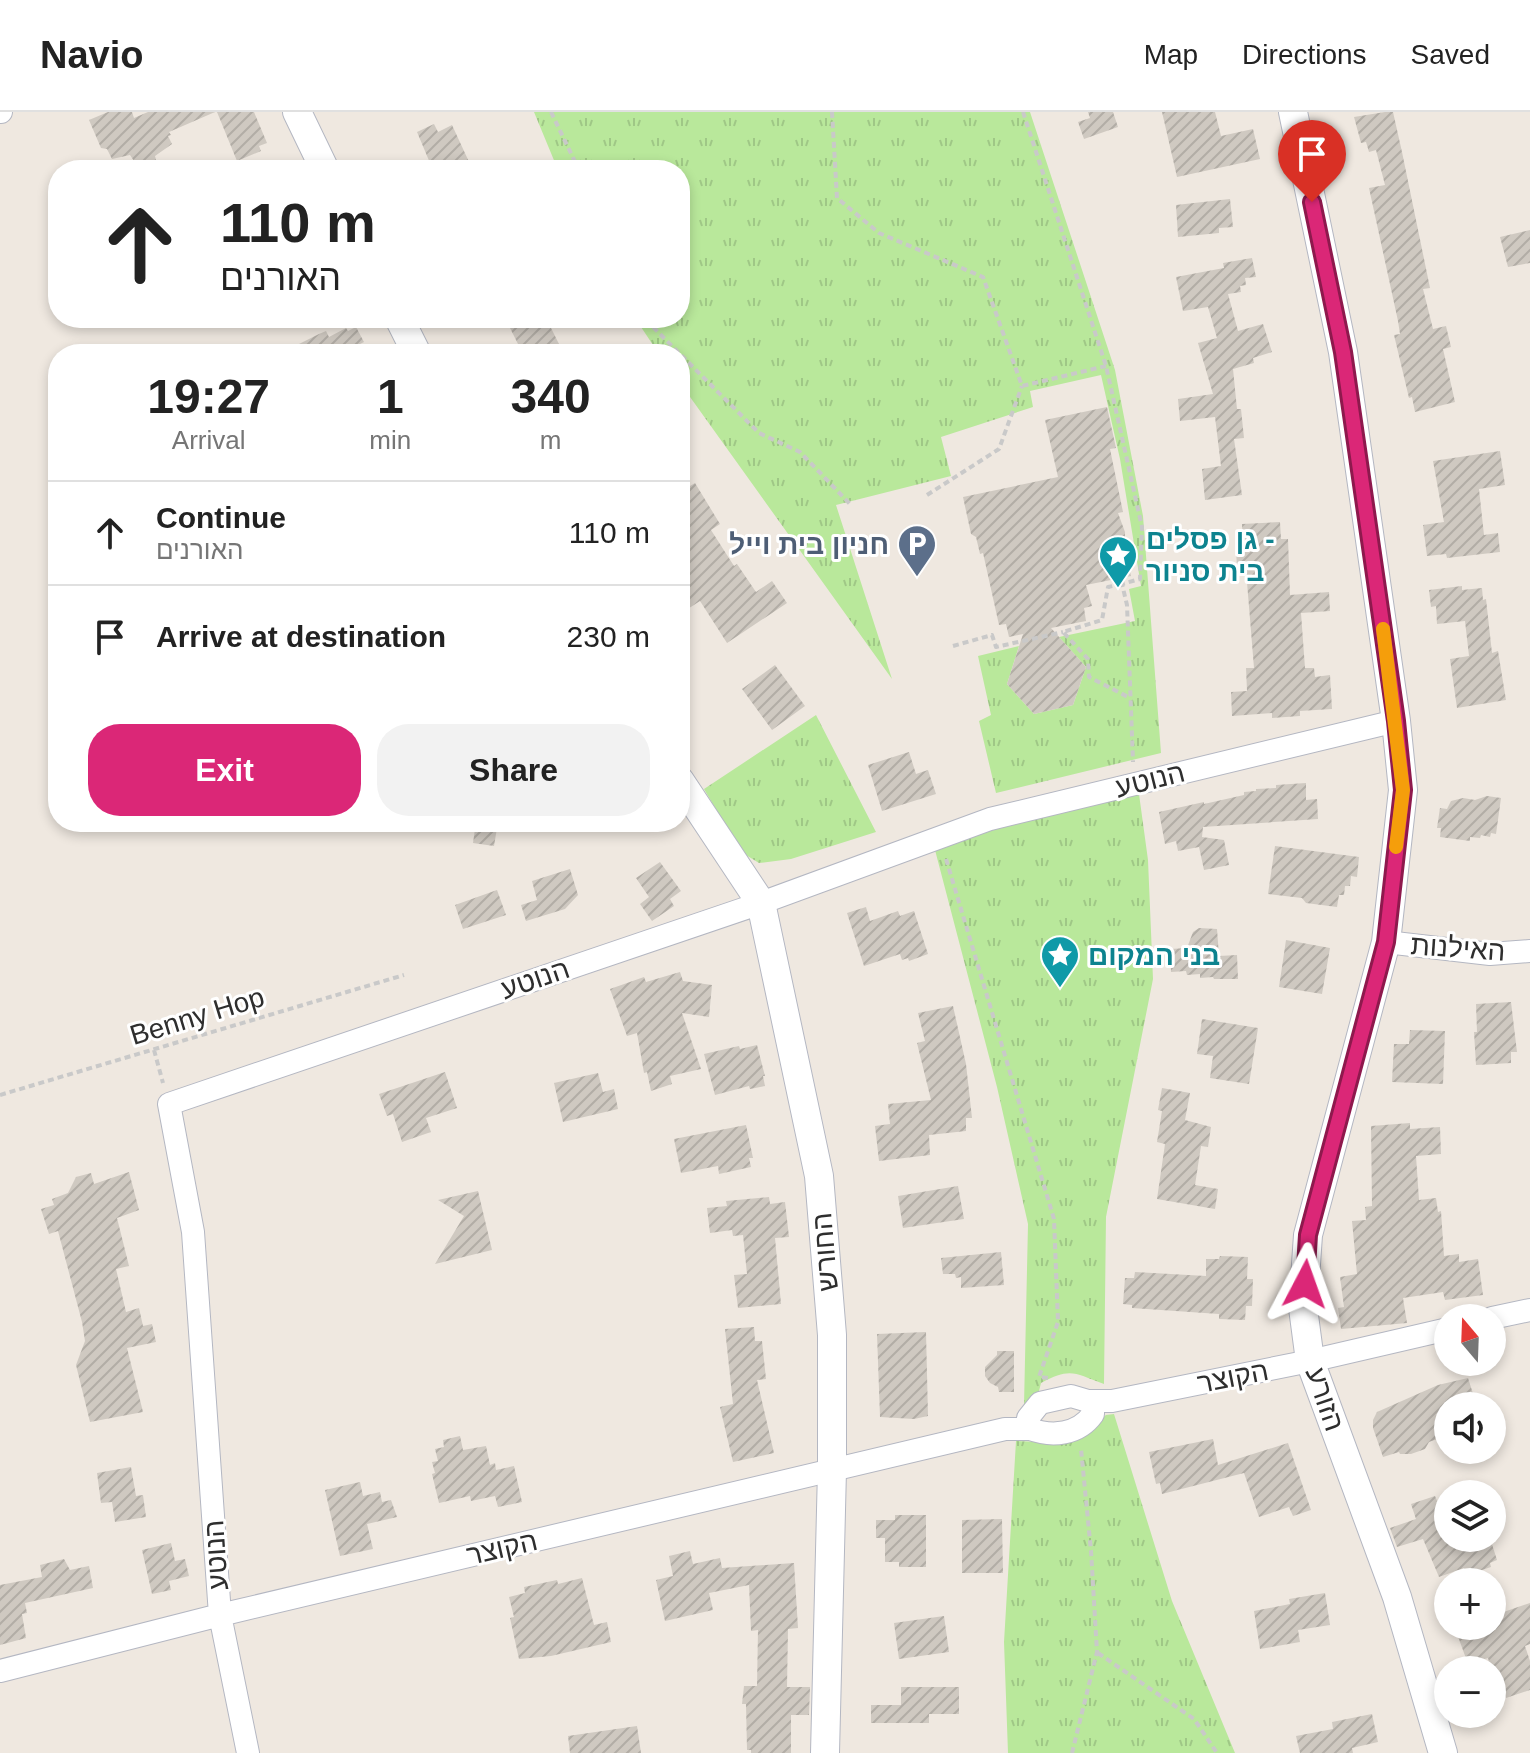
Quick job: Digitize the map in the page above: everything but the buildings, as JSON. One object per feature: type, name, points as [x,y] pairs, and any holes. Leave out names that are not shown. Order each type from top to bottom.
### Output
[{"type":"street","points":[[297,112],[320,160]]},
{"type":"street","name":"הזורע","points":[[1293,112],[1343,352],[1396,721],[1403,790],[1386,942],[1308,1235],[1303,1308],[1310,1361],[1397,1597],[1443,1753]]},
{"type":"street","name":"הנוטע","points":[[248,1753],[220,1615],[193,1232],[169,1104],[761,903],[990,819],[1396,721]]},
{"type":"street","name":"החורש","points":[[690,796],[761,903],[819,1176],[832,1335],[825,1753]]},
{"type":"street","name":"האילנות","points":[[1386,942],[1490,954],[1530,951]]},
{"type":"street","points":[[1506,1315],[1530,1310]]},
{"type":"street","name":"הקוצר","points":[[0,1671],[220,1615],[1029,1424],[1040,1403],[1050,1399],[1071,1396],[1087,1414],[1112,1401],[1434,1332]]},
{"type":"street","points":[[1029,1424],[1050,1434],[1073,1431],[1087,1414]]},
{"type":"path","points":[[551,112],[574,160]]},
{"type":"path","points":[[832,112],[837,198],[879,233],[983,277],[1022,386],[999,449],[927,495]]},
{"type":"path","points":[[953,646],[992,635],[996,647],[1102,620],[1108,587],[1140,579],[1142,527],[1106,366],[1023,112]]},
{"type":"path","points":[[654,328],[670,344]]},
{"type":"path","points":[[690,364],[759,433],[800,452],[850,504]]},
{"type":"path","points":[[1022,386],[1106,366]]},
{"type":"path","points":[[1122,584],[1127,605],[1134,784]]},
{"type":"path","points":[[1063,632],[1088,659],[1089,677],[1131,698]]},
{"type":"path","points":[[940,837],[1054,1219],[1058,1322],[1039,1377],[1053,1378]]},
{"type":"path","name":"Benny Hop","points":[[0,1095],[404,975]]},
{"type":"path","points":[[154,1050],[169,1104]]},
{"type":"path","points":[[1072,1753],[1097,1652],[1080,1442],[1087,1414]]},
{"type":"path","points":[[1097,1652],[1194,1719],[1217,1753]]},
{"type":"green space","points":[[534,112],[1030,112],[1115,370],[1143,516],[1161,753],[996,793],[979,721],[991,715],[978,656],[1019,646],[1007,684],[1034,714],[1073,705],[1086,667],[1059,637],[1135,621],[1129,589],[1141,586],[1120,459],[1101,375],[1030,391],[1033,407],[941,437],[951,476],[836,505],[892,679],[690,397],[690,344],[652,344],[642,328],[690,328],[690,160],[554,160]]},
{"type":"green space","points":[[816,715],[876,832],[791,859],[759,863],[741,852],[704,789]]},
{"type":"green space","points":[[1139,794],[1148,860],[1153,979],[1106,1217],[1104,1384],[1066,1373],[1041,1383],[1038,1395],[1024,1405],[1028,1224],[997,1087],[935,850],[991,829]]},
{"type":"green space","points":[[1114,1414],[1172,1601],[1235,1753],[1008,1753],[1004,1642],[1016,1441],[1040,1442]]},
{"type":"slow traffic","points":[[1383,629],[1403,790],[1396,847]]},
{"type":"place","name":"חניון בית וייל","points":[[917,578]]},
{"type":"place","name":"גן פסלים - בית סניור","points":[[1118,589]]},
{"type":"place","name":"בני המקום","points":[[1060,989]]},
{"type":"route","points":[[1305,1284],[1308,1235],[1386,942],[1403,790],[1396,721],[1343,352],[1312,202]]}]
